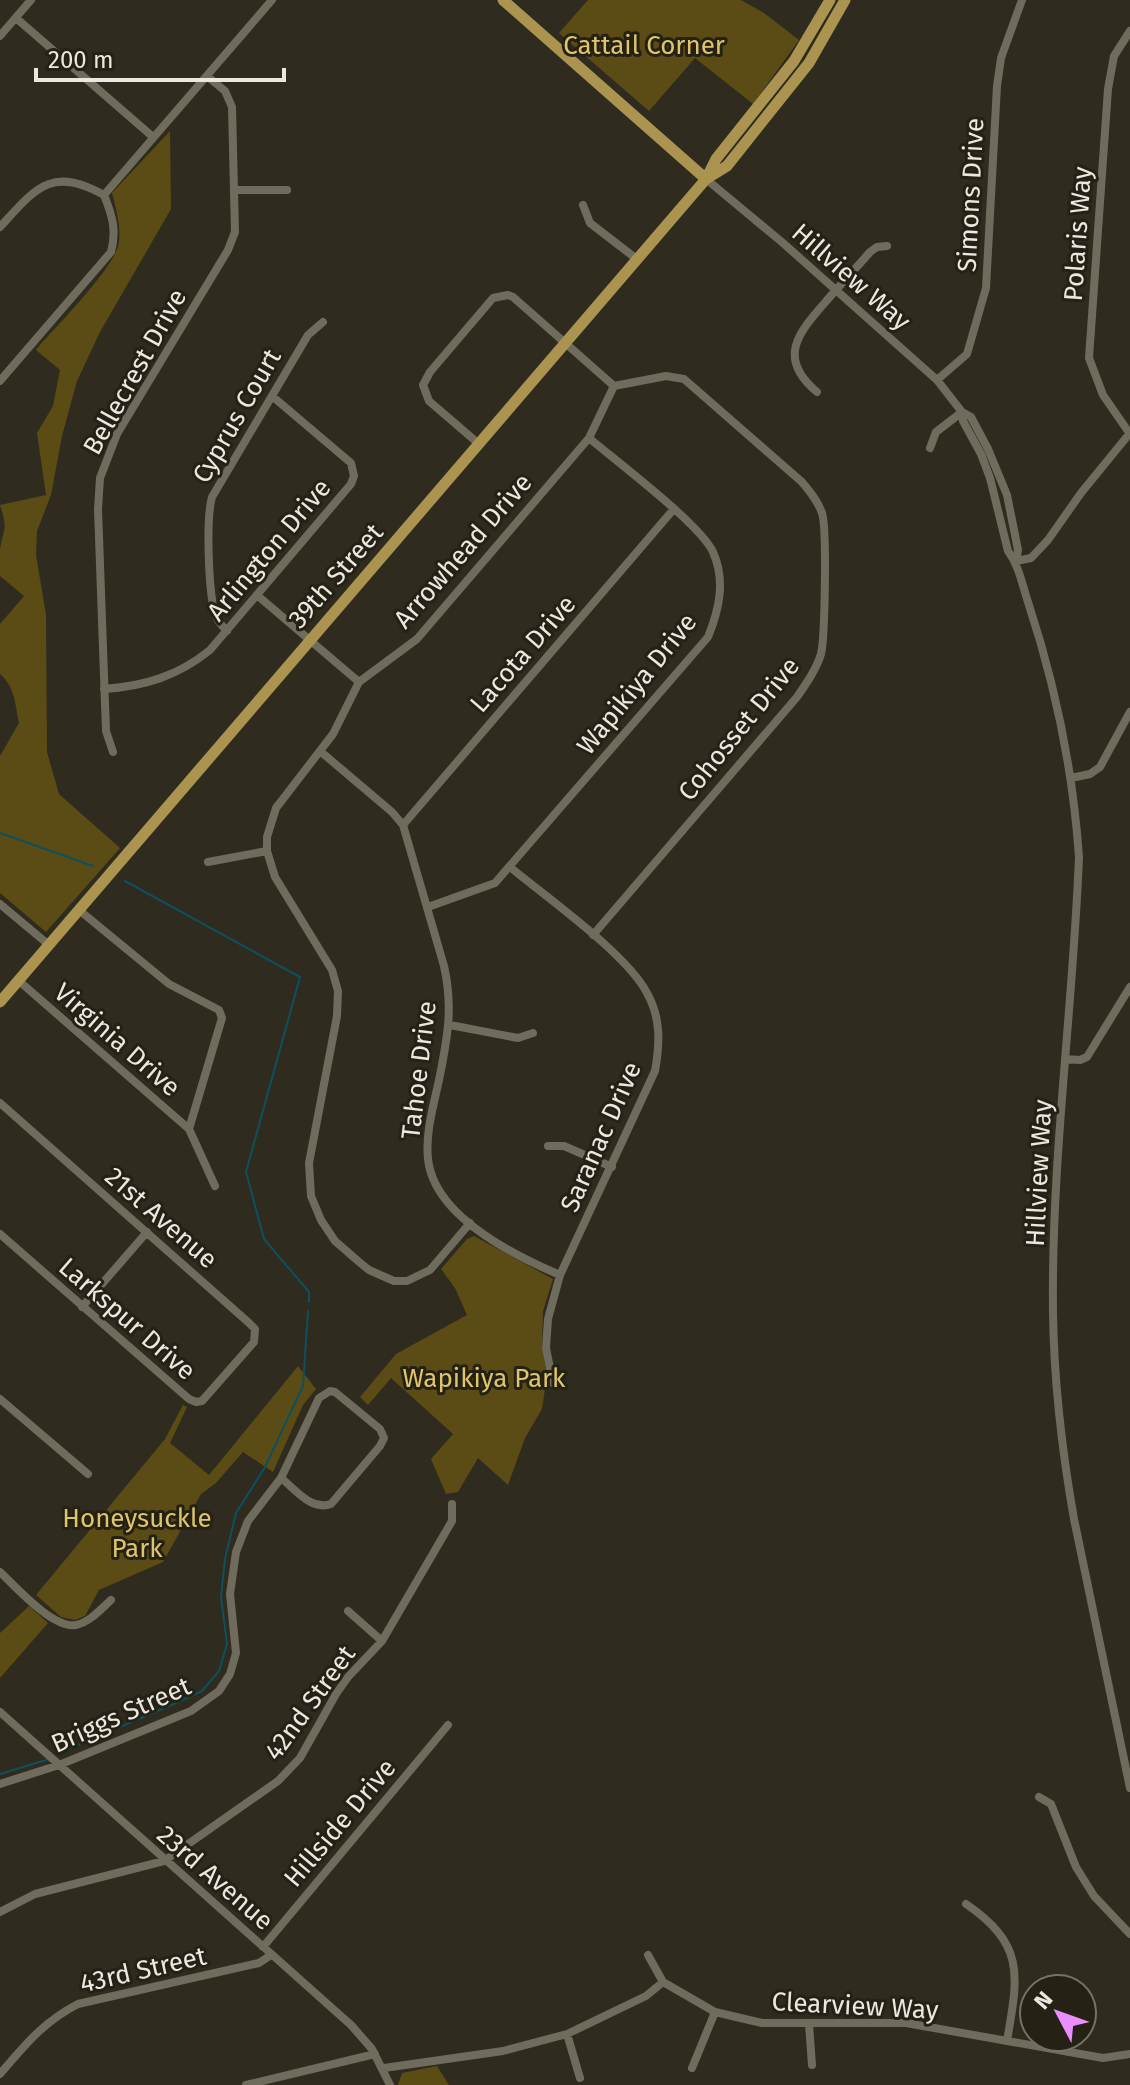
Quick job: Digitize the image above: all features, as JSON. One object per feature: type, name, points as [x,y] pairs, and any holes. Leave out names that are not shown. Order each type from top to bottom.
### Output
[{"type":"main road","points":[[503,0],[706,179]]},
{"type":"main road","points":[[706,179],[716,159],[794,61],[830,0]]},
{"type":"main road","points":[[706,179],[727,166],[809,63],[842,0]]},
{"type":"main road","name":"39th Street","points":[[0,1002],[706,179]]},
{"type":"street","points":[[0,36],[31,0]]},
{"type":"street","points":[[104,195],[272,0]]},
{"type":"street","name":"Simons Drive","points":[[937,380],[967,354],[986,288],[997,86],[1001,58],[1022,0]]},
{"type":"street","points":[[16,18],[153,137]]},
{"type":"street","name":"Polaris Way","points":[[1130,31],[1114,56],[1108,89],[1089,358],[1103,395],[1130,433]]},
{"type":"street","name":"Bellecrest Drive","points":[[113,752],[106,731],[104,689],[98,509],[100,478],[117,434],[233,241],[236,190],[232,107],[225,91],[207,76]]},
{"type":"street","name":"Hillview Way","points":[[706,179],[937,380],[977,426],[1007,495],[1018,550],[1016,561],[1045,658],[1071,778],[1079,857],[1053,1288],[1059,1412],[1066,1478],[1077,1538],[1130,1788]]},
{"type":"street","points":[[0,227],[44,183],[63,180],[84,184],[104,195],[113,218],[115,236],[111,252],[0,381]]},
{"type":"street","points":[[236,190],[287,190]]},
{"type":"street","points":[[583,205],[590,223],[638,260]]},
{"type":"street","points":[[817,392],[802,379],[796,368],[794,354],[797,337],[870,252],[887,246]]},
{"type":"street","points":[[479,444],[429,401],[423,385],[430,372],[493,298],[508,295],[614,386],[589,438]]},
{"type":"street","name":"Cyprus Court","points":[[227,631],[217,620],[213,602],[210,503],[218,484],[308,335],[323,322]]},
{"type":"street","name":"Cohosset Drive","points":[[593,935],[797,697],[821,654],[824,622],[823,516],[815,498],[802,482],[684,379],[666,376],[614,386]]},
{"type":"street","name":"Arlington Drive","points":[[104,689],[132,687],[170,676],[200,658],[258,596],[351,484],[354,476],[348,460],[272,396]]},
{"type":"street","points":[[930,448],[936,432],[962,412]]},
{"type":"street","points":[[1016,561],[1031,558],[1048,540],[1130,433]]},
{"type":"street","name":"Wapikiya Drive","points":[[428,907],[495,883],[708,637],[719,610],[720,579],[713,551],[695,530],[589,438]]},
{"type":"street","name":"Arrowhead Drive","points":[[267,851],[270,822],[276,808],[333,734],[359,682],[417,639],[589,438]]},
{"type":"street","name":"Lacota Drive","points":[[403,825],[673,510]]},
{"type":"street","points":[[258,596],[359,682]]},
{"type":"street","points":[[1071,778],[1090,774],[1100,767],[1130,712]]},
{"type":"street","name":"Tahoe Drive","points":[[320,751],[403,825],[449,987],[450,1025],[429,1132],[431,1175],[442,1194],[470,1223],[513,1254],[560,1275]]},
{"type":"street","points":[[208,862],[267,851],[282,891],[332,970],[338,991],[337,1016],[309,1163],[311,1196],[321,1220],[335,1241],[369,1270],[394,1281],[407,1281],[430,1270],[470,1223]]},
{"type":"street","name":"Saranac Drive","points":[[510,867],[593,935],[640,980],[659,1026],[660,1047],[655,1071],[560,1275],[548,1319],[546,1348],[553,1383]]},
{"type":"street","points":[[0,904],[49,945]]},
{"type":"street","name":"Virginia Drive","points":[[79,910],[169,984],[219,1010],[222,1018],[189,1129]]},
{"type":"street","name":"Virginia Drive","points":[[19,981],[189,1129],[215,1186]]},
{"type":"street","points":[[1065,1059],[1087,1057],[1130,987]]},
{"type":"street","points":[[450,1025],[518,1038],[533,1033]]},
{"type":"street","name":"21st Avenue","points":[[0,1103],[255,1329],[254,1342],[228,1372]]},
{"type":"street","points":[[548,1146],[564,1146],[612,1167]]},
{"type":"street","points":[[82,1307],[147,1232]]},
{"type":"street","name":"Larkspur Drive","points":[[0,1234],[196,1402],[202,1401],[228,1372]]},
{"type":"street","name":"Briggs Street","points":[[0,1784],[59,1765],[191,1711],[219,1691],[230,1674],[236,1653],[230,1594],[236,1552],[248,1521],[281,1478],[323,1394],[335,1392],[380,1429],[384,1438],[331,1504],[322,1507],[314,1505],[281,1478]]},
{"type":"street","points":[[0,1399],[88,1474]]},
{"type":"street","name":"42nd Street","points":[[0,1912],[35,1894],[164,1861],[278,1781],[300,1758],[336,1694],[382,1641],[452,1521],[452,1504]]},
{"type":"street","points":[[0,1572],[56,1621],[75,1625],[95,1616],[111,1600]]},
{"type":"street","points":[[348,1611],[382,1641]]},
{"type":"street","name":"23rd Avenue","points":[[0,1712],[351,2025],[375,2054],[390,2085]]},
{"type":"street","name":"Hillside Drive","points":[[263,1947],[448,1725]]},
{"type":"street","points":[[1039,1797],[1051,1804],[1076,1867],[1094,1896],[1130,1934]]},
{"type":"street","points":[[966,1904],[996,1928],[1012,1955],[1017,1978],[1007,2041]]},
{"type":"street","name":"43rd Street","points":[[0,2074],[37,2031],[53,2017],[78,2004],[259,1963],[271,1955]]},
{"type":"street","points":[[384,2068],[503,2051],[567,2034],[646,1996],[663,1982],[648,1955]]},
{"type":"street","name":"Clearview Way","points":[[663,1982],[715,2012],[762,2023],[906,2023],[1103,2058],[1130,2054]]},
{"type":"street","points":[[692,2068],[715,2012]]},
{"type":"street","points":[[809,2024],[812,2065]]},
{"type":"street","points":[[567,2034],[580,2078]]},
{"type":"street","points":[[246,2085],[375,2054]]},
{"type":"green space","name":"Cattail Corner","points":[[588,0],[741,0],[799,40],[753,104],[695,58],[649,111],[559,33]]},
{"type":"green space","points":[[170,131],[171,209],[100,332],[77,381],[51,495],[37,531],[36,555],[46,615],[47,752],[59,794],[120,848],[46,932],[0,893],[0,756],[19,723],[12,690],[0,674],[0,624],[24,596],[0,576],[0,549],[5,524],[0,505],[46,495],[37,433],[53,406],[60,370],[36,350],[83,297],[115,253],[119,236],[112,193]]},
{"type":"green space","name":"Wapikiya Park","points":[[474,1236],[553,1279],[543,1311],[542,1346],[547,1375],[542,1409],[525,1438],[508,1485],[478,1458],[458,1492],[446,1494],[431,1459],[453,1434],[391,1378],[368,1405],[360,1397],[396,1354],[467,1315],[455,1288],[441,1269],[467,1239]]},
{"type":"green space","name":"Honeysuckle Park","points":[[298,1366],[316,1389],[303,1405],[273,1472],[243,1452],[216,1483],[201,1494],[163,1562],[99,1590],[85,1616],[75,1620],[61,1617],[36,1595],[165,1439],[183,1405],[187,1407],[170,1443],[209,1475]]},
{"type":"green space","name":"Honeysuckle Park","points":[[29,1606],[48,1623],[0,1678],[0,1633]]},
{"type":"green space","points":[[437,2066],[449,2085],[398,2085],[402,2073]]},
{"type":"waterway","points":[[0,833],[93,866]]},
{"type":"waterway","points":[[125,881],[300,977],[246,1172],[264,1239],[309,1292],[309,1302]]},
{"type":"waterway","points":[[59,1753],[202,1691],[219,1671],[227,1644],[221,1597],[225,1559],[236,1513],[265,1467],[303,1386],[308,1311]]},
{"type":"waterway","points":[[0,1774],[46,1760]]}]
